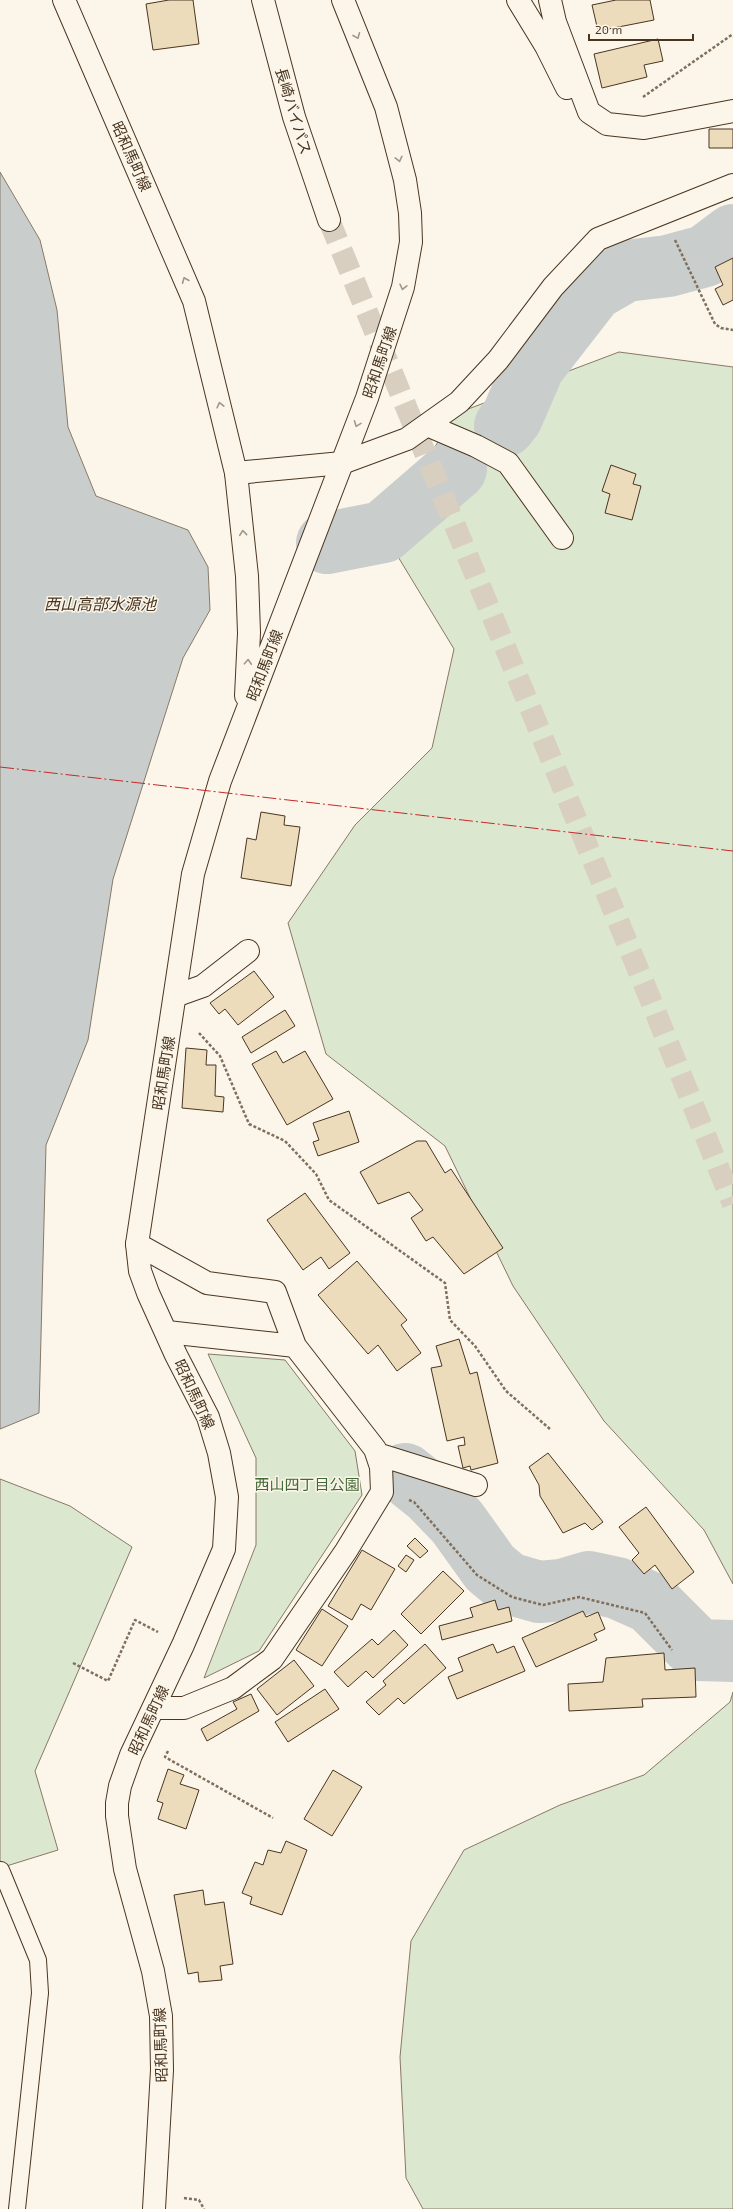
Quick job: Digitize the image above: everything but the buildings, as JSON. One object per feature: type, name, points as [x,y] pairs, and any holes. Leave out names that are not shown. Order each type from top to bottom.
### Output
[{"type":"main road","name":"昭和馬町線","points":[[64,0],[194,301],[236,473],[247,576],[249,632],[245,715]]},
{"type":"main road","name":"長崎バイパス","points":[[263,0],[294,117],[329,220]]},
{"type":"main road","name":"昭和馬町線","points":[[154,2209],[162,2070],[161,2016],[153,1971],[125,1869],[117,1816],[120,1786],[131,1755],[183,1645],[224,1549],[227,1497],[219,1453],[208,1418],[140,1271],[137,1244],[193,874],[220,781],[367,398],[393,324],[403,287],[411,242],[410,213],[404,180],[386,107],[343,0]]},
{"type":"main road","points":[[518,0],[546,46],[568,90],[589,112],[607,124],[644,128],[733,111]]},
{"type":"main road","points":[[550,0],[555,22],[589,112]]},
{"type":"main road","points":[[236,473],[342,463],[407,439],[459,402],[498,360],[553,287],[598,239],[733,185]]},
{"type":"main road","points":[[427,425],[476,446],[508,463],[562,538]]},
{"type":"main road","points":[[173,1006],[203,986],[248,951]]},
{"type":"main road","points":[[137,1244],[207,1283],[275,1292],[295,1346],[376,1454],[381,1467],[382,1492],[346,1551],[272,1659],[233,1688],[184,1708],[154,1708]]},
{"type":"main road","points":[[167,1332],[295,1346]]},
{"type":"main road","points":[[376,1454],[476,1486]]},
{"type":"lane","points":[[1,1870],[38,1960],[39,1987],[17,2209]]},
{"type":"path","points":[[607,124],[733,34]]},
{"type":"path","points":[[663,212],[697,289],[715,324],[721,328],[733,330]]},
{"type":"path","points":[[173,1006],[220,1056],[249,1124],[286,1141],[316,1174],[329,1200],[445,1283],[450,1320],[475,1346],[506,1390],[550,1429]]},
{"type":"path","points":[[382,1492],[414,1502],[477,1575],[512,1597],[543,1605],[579,1597],[645,1613],[672,1650]]},
{"type":"path","points":[[72,1663],[108,1681],[135,1620],[183,1645]]},
{"type":"path","points":[[184,1708],[165,1757],[272,1818]]},
{"type":"green space","points":[[619,352],[733,367],[733,1584],[704,1530],[604,1421],[513,1286],[445,1146],[326,1054],[288,923],[355,825],[432,748],[454,649],[383,532],[455,414]]},
{"type":"green space","name":"西山四丁目公園","points":[[208,1354],[285,1360],[355,1451],[362,1495],[259,1651],[204,1678],[256,1545],[256,1458]]},
{"type":"green space","points":[[0,1479],[70,1506],[132,1547],[35,1771],[58,1850],[0,1868]]},
{"type":"green space","points":[[733,1692],[733,2209],[423,2209],[406,2178],[400,2057],[411,1941],[464,1850],[560,1805],[644,1775],[730,1702]]},
{"type":"water","name":"西山高部水源池","points":[[0,172],[40,240],[57,310],[68,427],[96,496],[188,530],[208,567],[210,610],[183,658],[113,879],[88,1040],[46,1145],[39,1413],[0,1429]]},
{"type":"waterway","points":[[505,426],[512,417],[534,366],[593,290],[626,271],[668,266],[705,256],[733,235]]},
{"type":"waterway","points":[[327,543],[383,532],[456,469]]},
{"type":"waterway","points":[[405,1474],[430,1494],[457,1522],[490,1568],[508,1583],[539,1592],[562,1590],[589,1582],[617,1588],[651,1603],[698,1650],[733,1651]]},
{"type":"tunnel","points":[[329,220],[649,996],[733,1204]]},
{"type":"power","points":[[0,767],[733,851]]}]
